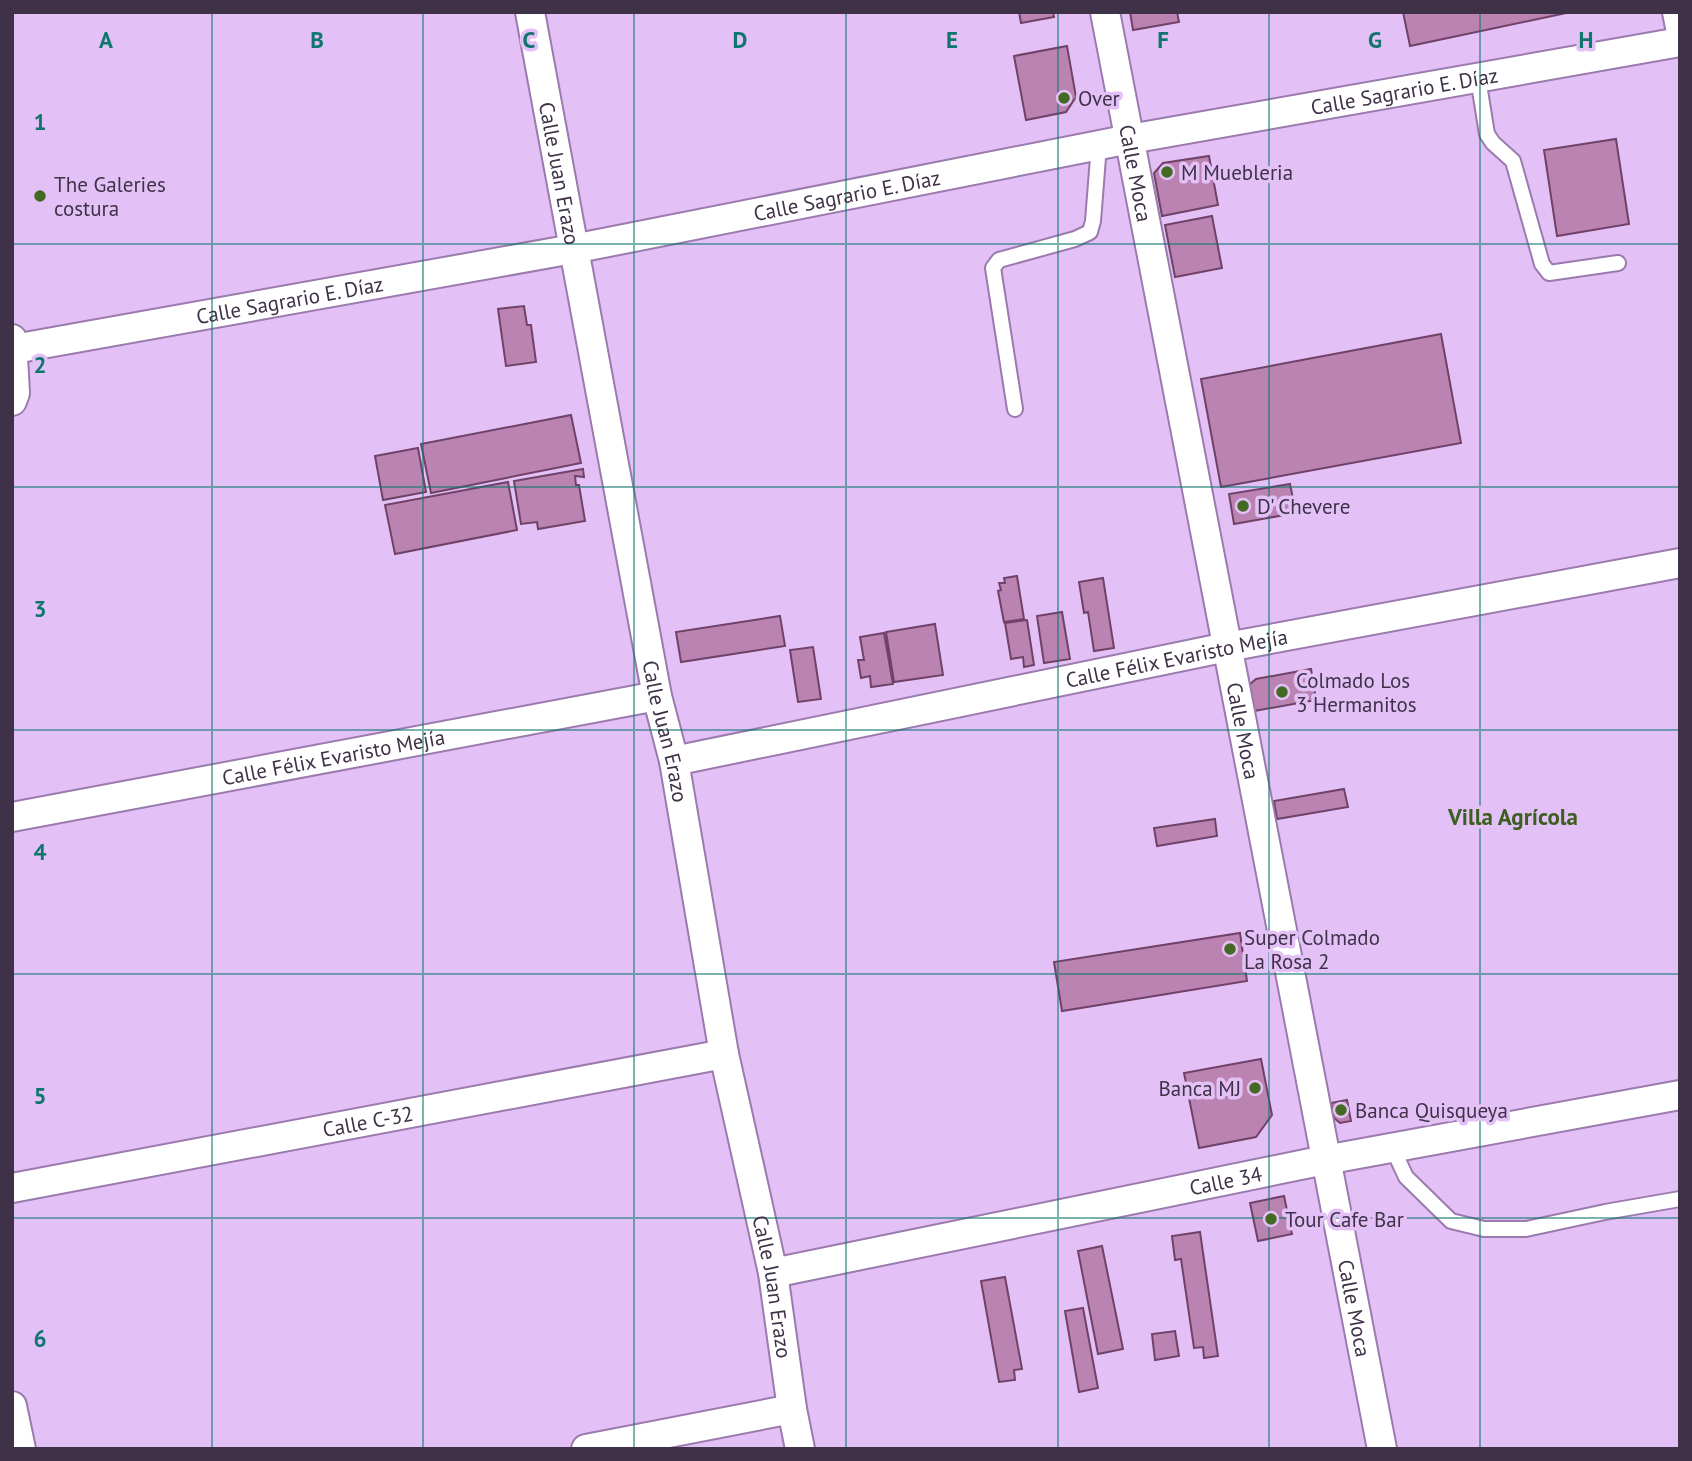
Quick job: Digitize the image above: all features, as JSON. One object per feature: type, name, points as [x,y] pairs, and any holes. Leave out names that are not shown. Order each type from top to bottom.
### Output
[{"type":"street","name":"Calle Juan Erazo","points":[[530,12],[657,696],[674,761],[724,1054],[773,1273],[800,1449]]},
{"type":"street","name":"Calle Moca","points":[[1105,12],[1382,1449]]},
{"type":"street","points":[[1677,12],[1680,27]]},
{"type":"street","name":"Calle Sagrario E. Díaz","points":[[13,344],[573,249],[1130,139],[1680,42]]},
{"type":"street","points":[[12,401],[15,393],[13,344]]},
{"type":"street","name":"Calle Félix Evaristo Mejía","points":[[674,761],[1227,647],[1680,563]]},
{"type":"street","name":"Calle Félix Evaristo Mejía","points":[[12,817],[657,696]]},
{"type":"street","name":"Calle C-32","points":[[12,1188],[724,1054]]},
{"type":"street","name":"Calle 34","points":[[773,1273],[1325,1160],[1680,1095]]},
{"type":"street","points":[[12,1406],[21,1449]]},
{"type":"street","points":[[586,1449],[792,1409]]},
{"type":"lane","points":[[1478,78],[1487,134],[1493,144],[1513,161],[1542,264],[1549,273],[1618,263]]},
{"type":"lane","points":[[1015,409],[993,268],[999,260],[1075,239],[1090,232],[1099,145]]},
{"type":"lane","points":[[1392,1147],[1406,1177],[1451,1221],[1484,1229],[1526,1229],[1680,1199]]},
{"type":"building","points":[[1019,12],[1053,12],[1054,17],[1021,23]]},
{"type":"building","points":[[1130,12],[1177,12],[1179,22],[1133,30]]},
{"type":"building","points":[[1403,12],[1571,12],[1410,46]]},
{"type":"building","points":[[1067,46],[1076,97],[1066,112],[1026,120],[1014,56]]},
{"type":"building","points":[[1616,139],[1629,224],[1557,236],[1544,150]]},
{"type":"building","points":[[1209,156],[1218,205],[1162,216],[1154,173],[1163,163]]},
{"type":"building","points":[[1212,216],[1222,268],[1175,277],[1165,225]]},
{"type":"building","points":[[524,306],[527,325],[531,325],[536,362],[506,366],[498,309]]},
{"type":"building","points":[[1441,334],[1461,443],[1221,487],[1201,379]]},
{"type":"building","points":[[571,415],[581,463],[431,493],[421,444]]},
{"type":"building","points":[[418,448],[426,492],[383,500],[375,456]]},
{"type":"building","points":[[583,469],[584,477],[575,476],[585,521],[538,529],[537,522],[521,524],[514,481]]},
{"type":"building","points":[[508,482],[517,530],[395,554],[385,505]]},
{"type":"building","points":[[1290,484],[1296,513],[1234,524],[1229,494]]},
{"type":"building","points":[[1017,576],[1024,619],[1004,622],[999,583],[1005,583],[1004,578]]},
{"type":"building","points":[[1103,578],[1114,648],[1094,651],[1088,612],[1084,613],[1079,582]]},
{"type":"building","points":[[1062,612],[1070,659],[1044,663],[1037,616]]},
{"type":"building","points":[[780,616],[785,646],[681,662],[676,632]]},
{"type":"building","points":[[1027,620],[1034,665],[1024,667],[1023,657],[1011,659],[1005,623]]},
{"type":"building","points":[[935,624],[943,675],[894,682],[886,632]]},
{"type":"building","points":[[884,633],[893,684],[871,687],[870,676],[861,678],[858,660],[864,660],[860,637]]},
{"type":"building","points":[[813,647],[821,699],[798,702],[790,650]]},
{"type":"building","name":"Colmado Los 3 Hermanitos","points":[[1311,669],[1316,700],[1254,711],[1249,685],[1256,679]]},
{"type":"building","points":[[1344,789],[1348,807],[1277,819],[1274,801]]},
{"type":"building","points":[[1215,819],[1217,836],[1157,846],[1154,828]]},
{"type":"building","points":[[1240,933],[1247,981],[1062,1011],[1054,962]]},
{"type":"building","points":[[1261,1059],[1272,1115],[1256,1137],[1199,1148],[1184,1073]]},
{"type":"building","name":"Banca Quisqueya","points":[[1347,1100],[1351,1121],[1340,1123],[1334,1118],[1331,1103]]},
{"type":"building","name":"Tour Cafe Bar","points":[[1284,1196],[1292,1234],[1258,1241],[1250,1203]]},
{"type":"building","points":[[1200,1232],[1218,1356],[1204,1358],[1203,1347],[1194,1348],[1181,1259],[1175,1260],[1172,1236]]},
{"type":"building","points":[[1102,1246],[1123,1349],[1098,1354],[1078,1251]]},
{"type":"building","points":[[1005,1277],[1022,1369],[1014,1370],[1015,1380],[999,1382],[981,1281]]},
{"type":"building","points":[[1083,1308],[1098,1388],[1079,1392],[1065,1311]]},
{"type":"building","points":[[1175,1331],[1179,1356],[1155,1360],[1152,1334]]},
{"type":"place","name":"Over","points":[[1064,98]]},
{"type":"place","name":"M Muebleria","points":[[1167,172]]},
{"type":"place","name":"The Galeries costura","points":[[40,196]]},
{"type":"place","name":"D' Chevere","points":[[1243,506]]},
{"type":"place","name":"Colmado Los 3 Hermanitos","points":[[1282,692]]},
{"type":"place","name":"Super Colmado La Rosa 2","points":[[1230,949]]},
{"type":"place","name":"Banca MJ","points":[[1255,1088]]},
{"type":"place","name":"Banca Quisqueya","points":[[1341,1110]]},
{"type":"place","name":"Tour Cafe Bar","points":[[1271,1219]]},
{"type":"district","name":"Villa Agrícola","points":[[1513,816]]}]
